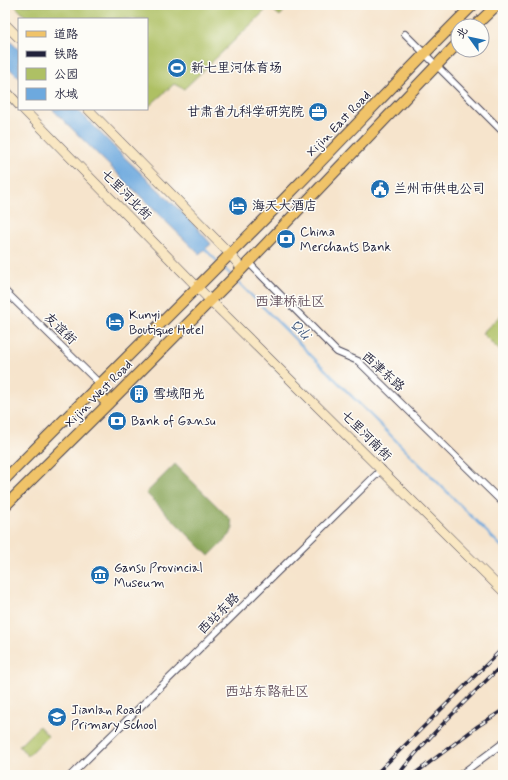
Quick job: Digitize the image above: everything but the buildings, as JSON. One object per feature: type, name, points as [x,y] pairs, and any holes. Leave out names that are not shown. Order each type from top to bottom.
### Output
[{"type":"main road","name":"Xijin East Road","points":[[208,276],[424,53],[473,5]]},
{"type":"main road","points":[[483,18],[497,5]]},
{"type":"main road","points":[[242,268],[450,51]]},
{"type":"main road","name":"Xijin West Road","points":[[5,506],[242,268]]},
{"type":"main road","name":"Xijin West Road","points":[[5,479],[208,276]]},
{"type":"main road","points":[[97,386],[108,404]]},
{"type":"street","points":[[5,24],[18,37]]},
{"type":"street","points":[[405,34],[503,132]]},
{"type":"street","points":[[5,90],[18,104]]},
{"type":"street","name":"七里河北街","points":[[24,110],[210,300]]},
{"type":"street","points":[[89,110],[227,257],[242,268]]},
{"type":"street","name":"西津东路","points":[[242,268],[337,352],[358,361],[502,502]]},
{"type":"street","name":"友谊街","points":[[5,290],[97,386]]},
{"type":"street","name":"七里河南街","points":[[210,300],[382,469],[503,592]]},
{"type":"street","name":"西站东路","points":[[71,775],[382,469]]},
{"type":"street","points":[[460,775],[503,743]]},
{"type":"green space","name":"新七里河体育场","points":[[14,5],[289,5],[280,16],[269,7],[184,89],[174,84],[148,107],[148,18],[27,18]]},
{"type":"green space","points":[[503,313],[503,354],[482,333]]},
{"type":"green space","points":[[175,464],[231,520],[233,528],[230,535],[209,556],[146,493]]},
{"type":"green space","points":[[39,726],[48,736],[28,756],[19,746]]},
{"type":"water","points":[[5,36],[18,49],[18,77],[5,64]]},
{"type":"water","points":[[53,110],[78,110],[122,155],[191,221],[211,244],[199,254]]},
{"type":"waterway","name":"Qili","points":[[203,247],[218,262]]},
{"type":"waterway","name":"Qili","points":[[223,267],[231,275]]},
{"type":"waterway","name":"Qili","points":[[236,280],[503,548]]},
{"type":"railway","points":[[375,775],[503,648]]},
{"type":"railway","points":[[398,775],[435,732],[503,664]]},
{"type":"railway","points":[[413,775],[478,726],[503,710]]},
{"type":"place","name":"新七里河体育场","points":[[177,68]]},
{"type":"place","name":"甘肃省九科学研究院","points":[[318,112]]},
{"type":"place","name":"兰州市供电公司","points":[[380,189]]},
{"type":"place","name":"海天大酒店","points":[[238,206]]},
{"type":"place","name":"China Merchants Bank","points":[[286,239]]},
{"type":"place","name":"Kunyi Boutique Hotel","points":[[115,322]]},
{"type":"place","name":"雪域阳光","points":[[139,394]]},
{"type":"place","name":"Bank of Gansu","points":[[117,421]]},
{"type":"place","name":"Gansu Provincial Museum","points":[[100,575]]},
{"type":"place","name":"Jianlan Road Primary School","points":[[57,717]]},
{"type":"district","name":"西津桥社区","points":[[290,302]]},
{"type":"district","name":"西站东路社区","points":[[267,692]]}]
